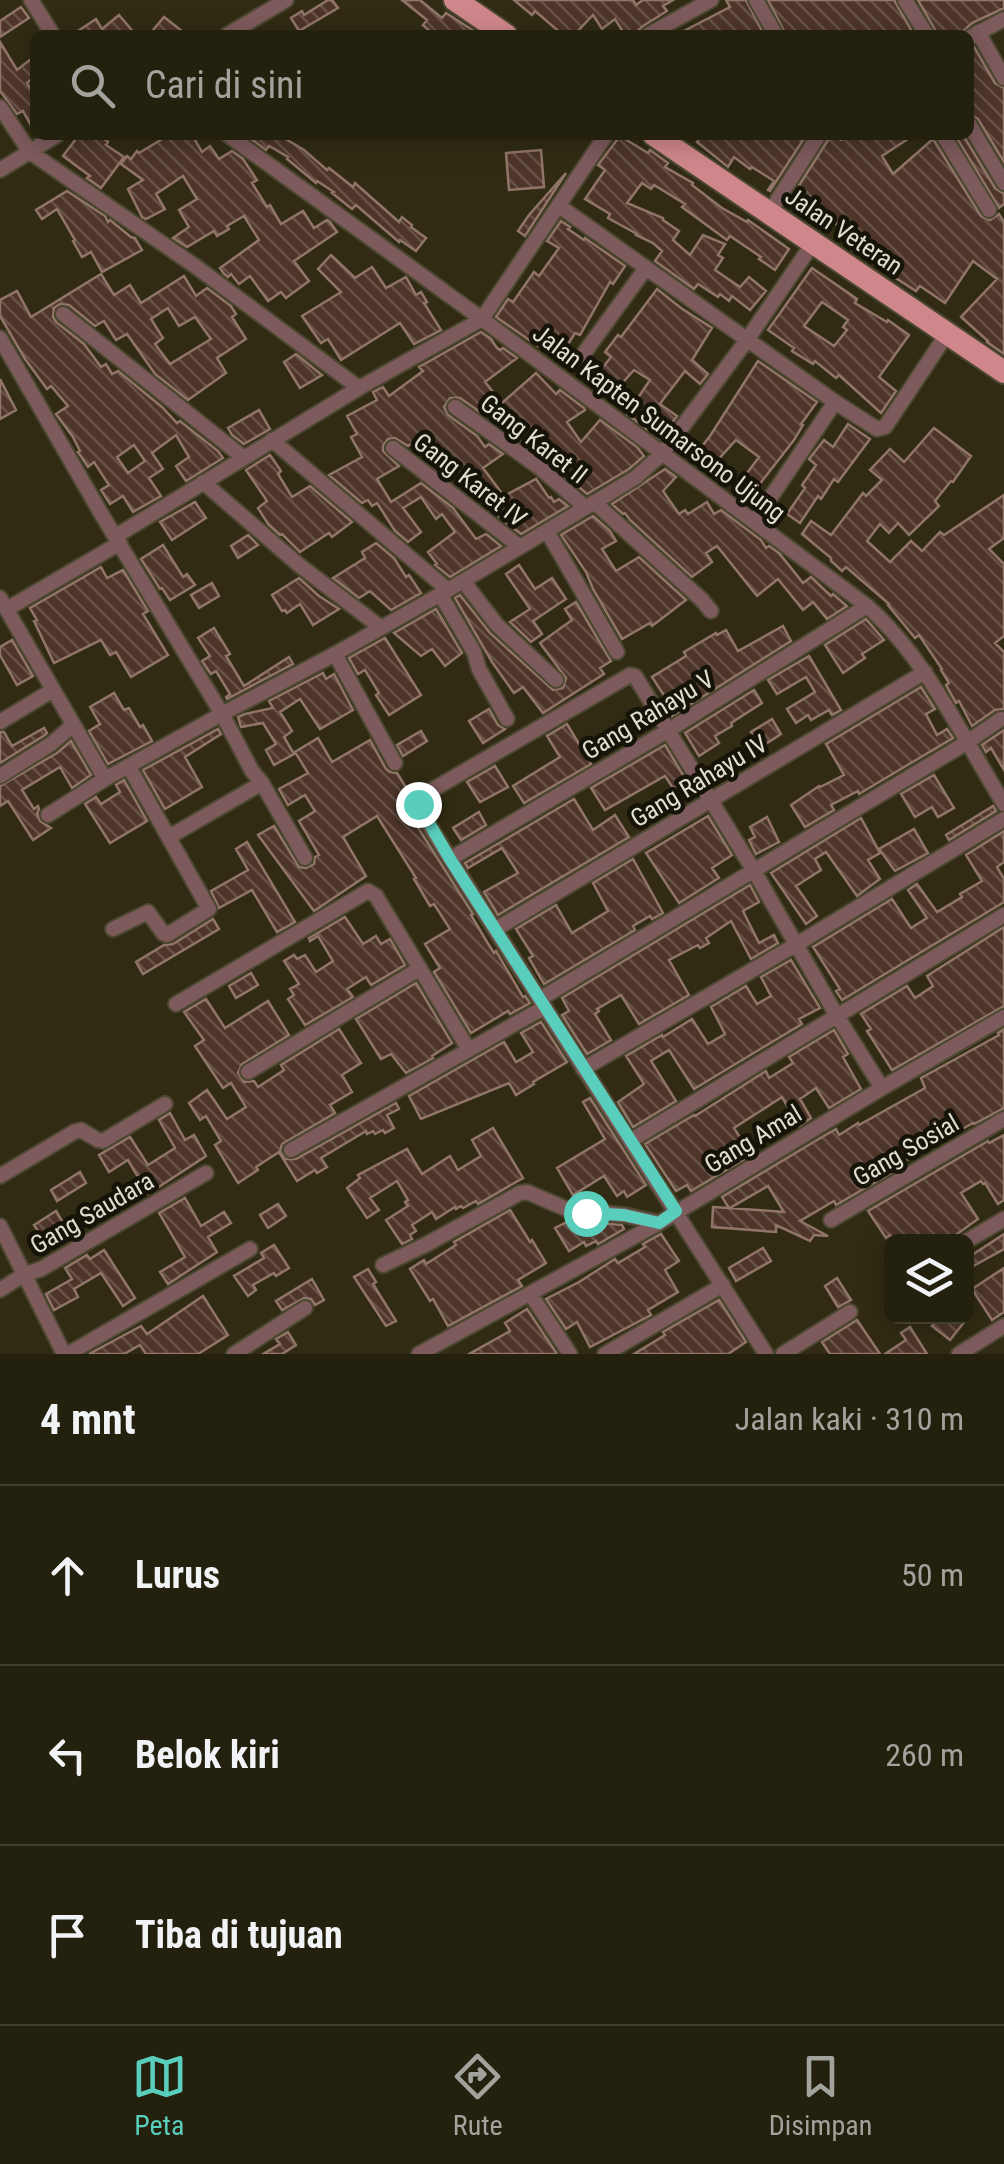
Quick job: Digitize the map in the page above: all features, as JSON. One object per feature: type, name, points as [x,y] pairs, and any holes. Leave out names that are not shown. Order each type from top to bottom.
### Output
[{"type":"main road","points":[[454,0],[499,30]]},
{"type":"main road","name":"Jalan Veteran","points":[[661,140],[1004,372]]},
{"type":"street","points":[[31,0],[49,30]]},
{"type":"street","points":[[252,0],[268,11]]},
{"type":"street","points":[[236,30],[286,0]]},
{"type":"street","points":[[657,30],[709,0]]},
{"type":"street","points":[[756,0],[773,30]]},
{"type":"street","points":[[905,0],[924,30]]},
{"type":"street","points":[[1004,19],[974,35],[1004,78]]},
{"type":"street","points":[[0,107],[30,152],[195,266],[359,388]]},
{"type":"street","points":[[974,133],[1004,184]]},
{"type":"street","points":[[0,170],[49,140]]},
{"type":"street","name":"Jalan Kapten Sumarsono Ujung","points":[[235,140],[482,318],[868,606],[925,672],[1004,804]]},
{"type":"street","points":[[105,779],[4,604],[118,540],[203,482],[482,318],[603,140]]},
{"type":"street","points":[[768,213],[816,140]]},
{"type":"street","points":[[947,140],[989,210]]},
{"type":"street","points":[[559,206],[877,428],[882,429],[947,334]]},
{"type":"street","points":[[48,814],[336,654],[635,478],[662,454],[813,243]]},
{"type":"street","points":[[582,356],[646,268]]},
{"type":"street","points":[[63,314],[244,457]]},
{"type":"street","points":[[0,338],[305,858]]},
{"type":"street","points":[[754,522],[835,402]]},
{"type":"street","name":"Gang Karet II","points":[[456,406],[590,505],[711,611]]},
{"type":"street","points":[[272,440],[444,592],[507,719]]},
{"type":"street","name":"Gang Karet IV","points":[[393,448],[520,546]]},
{"type":"street","points":[[203,482],[299,565],[380,627]]},
{"type":"street","points":[[546,531],[617,652]]},
{"type":"street","points":[[463,581],[497,625],[556,680]]},
{"type":"street","name":"Gang Rahayu V","points":[[450,859],[868,606]]},
{"type":"street","points":[[336,654],[395,763]]},
{"type":"street","name":"Gang Rahayu IV","points":[[496,928],[925,672]]},
{"type":"street","points":[[766,1354],[450,859],[419,809],[420,797],[630,675],[635,676],[882,1088]]},
{"type":"street","points":[[0,722],[53,690]]},
{"type":"street","points":[[291,1150],[469,1050],[1001,720]]},
{"type":"street","points":[[0,776],[73,724]]},
{"type":"street","points":[[113,929],[148,912],[166,935],[209,910],[129,766]]},
{"type":"street","points":[[169,837],[262,783]]},
{"type":"street","points":[[583,1069],[1004,819]]},
{"type":"street","points":[[176,1004],[368,891],[376,896],[469,1050]]},
{"type":"street","points":[[630,1141],[1004,915]]},
{"type":"street","points":[[248,1072],[419,970]]},
{"type":"street","name":"Gang Amal","points":[[419,1354],[659,1223],[1004,1017]]},
{"type":"street","points":[[0,1176],[74,1132],[86,1131],[103,1141],[166,1104]]},
{"type":"street","name":"Gang Sosial","points":[[831,1220],[1004,1119]]},
{"type":"street","name":"Gang Saudara","points":[[0,1290],[206,1174]]},
{"type":"street","points":[[383,1264],[520,1193],[527,1192],[569,1210],[659,1223]]},
{"type":"street","points":[[974,1237],[1004,1219]]},
{"type":"street","points":[[0,1226],[66,1354],[250,1249]]},
{"type":"street","points":[[604,1354],[724,1285]]},
{"type":"street","points":[[532,1294],[570,1354]]},
{"type":"street","points":[[234,1354],[306,1308]]},
{"type":"street","points":[[783,1354],[850,1312]]},
{"type":"street","points":[[960,1354],[1004,1326]]},
{"type":"building","points":[[328,0],[338,8],[298,30],[291,18],[302,11],[304,15]]},
{"type":"building","points":[[402,0],[420,0],[442,18],[446,13],[472,30],[428,30],[423,25],[427,20]]},
{"type":"building","points":[[514,0],[633,0],[636,5],[643,0],[673,0],[663,6],[667,11],[639,30],[622,30],[615,19],[602,29],[593,15],[579,30],[557,30],[535,11],[532,15]]},
{"type":"building","points":[[726,0],[746,0],[761,30],[686,30],[730,7]]},
{"type":"building","points":[[768,0],[894,0],[911,30],[783,30]]},
{"type":"building","points":[[918,0],[1004,0],[1004,8],[964,30],[935,30]]},
{"type":"building","points":[[21,7],[29,18],[0,37],[0,21]]},
{"type":"building","points":[[119,15],[132,30],[80,30],[96,19],[102,29]]},
{"type":"building","points":[[164,17],[181,30],[153,30]]},
{"type":"building","points":[[0,42],[17,70],[30,60],[30,124],[23,111],[17,114],[0,91]]},
{"type":"building","points":[[974,47],[995,83],[1004,88],[1004,162],[974,117]]},
{"type":"building","points":[[75,140],[105,140],[106,145],[124,157],[101,188],[63,156]]},
{"type":"building","points":[[161,140],[195,140],[202,152],[210,146],[219,159],[232,151],[243,159],[257,180],[252,183],[281,224],[303,211],[314,228],[327,220],[337,232],[294,261],[309,281],[286,298],[281,292],[268,301],[250,276],[239,284],[220,268],[259,240],[244,216],[217,236],[214,231],[187,247],[173,238],[189,227],[179,210],[197,199],[183,176],[156,194],[165,209],[146,219],[142,217],[128,189],[143,180],[121,164],[127,156],[131,159]]},
{"type":"building","points":[[253,140],[287,140],[353,187],[355,183],[399,222],[402,217],[426,238],[416,251],[399,242],[356,205],[352,209],[334,192],[316,183],[288,157],[269,146],[266,150]]},
{"type":"building","points":[[617,140],[627,140],[648,153],[650,150],[668,163],[665,167],[693,183],[722,208],[748,220],[789,249],[775,270],[730,236],[727,240],[682,207],[685,204],[654,185],[651,189],[642,183],[627,203],[663,218],[679,231],[673,240],[690,255],[703,235],[725,244],[718,255],[723,258],[715,270],[740,287],[749,277],[766,291],[750,310],[732,296],[729,301],[698,284],[694,289],[655,261],[662,251],[653,243],[608,218],[610,214],[585,199],[605,170],[598,165]]},
{"type":"building","points":[[803,140],[770,191],[774,181],[734,157],[728,167],[697,142]]},
{"type":"building","points":[[828,140],[906,140],[882,156],[893,174],[934,140],[981,216],[990,220],[999,214],[1004,222],[1004,354],[961,317],[997,279],[973,261],[945,303],[920,286],[916,291],[852,250],[860,238],[791,198]]},
{"type":"building","points":[[958,140],[966,140],[995,188],[1004,194],[1004,204],[999,208]]},
{"type":"building","points":[[541,150],[544,187],[509,190],[506,153]]},
{"type":"building","points":[[566,173],[525,236],[518,231],[529,215]]},
{"type":"building","points":[[67,191],[135,238],[142,250],[102,272],[91,252],[82,257],[57,209],[42,219],[36,210]]},
{"type":"building","points":[[561,221],[625,266],[613,284],[610,282],[580,335],[575,333],[558,360],[496,317],[508,299],[513,302],[534,272],[539,276],[559,248],[547,241]]},
{"type":"building","points":[[331,255],[355,278],[372,267],[386,288],[406,277],[416,295],[421,292],[441,330],[414,344],[400,323],[341,360],[328,339],[321,343],[302,316],[341,292],[318,269]]},
{"type":"building","points":[[812,268],[857,299],[855,303],[909,335],[879,377],[896,391],[881,413],[839,375],[836,378],[815,361],[813,364],[792,351],[794,348],[768,330]],"holes":[[[822,302],[848,320],[843,327],[847,330],[834,346],[804,326]]]},
{"type":"building","points":[[101,274],[114,295],[130,285],[141,303],[184,276],[196,296],[207,288],[231,306],[236,314],[232,317],[246,339],[217,358],[226,373],[188,400],[155,374],[127,334],[116,340],[104,321],[95,326],[69,305],[54,308],[53,317],[84,344],[101,367],[106,364],[112,374],[118,371],[223,458],[186,481],[176,466],[189,457],[176,435],[152,453],[163,469],[149,478],[161,496],[133,512],[123,496],[110,504],[101,490],[109,485],[94,462],[88,467],[56,414],[68,406],[51,386],[47,389],[25,359],[0,316],[0,300],[17,291],[31,317]],"holes":[[[168,308],[179,326],[195,317],[211,339],[170,364],[155,344],[163,338],[151,319]],[[134,445],[145,461],[128,473],[117,457]]]},
{"type":"building","points":[[657,289],[712,328],[692,360],[708,374],[700,384],[685,371],[662,401],[660,404],[677,416],[660,439],[627,414],[650,380],[634,370],[615,391],[596,376],[611,357],[605,352]]},
{"type":"building","points":[[481,332],[497,348],[517,358],[485,382],[502,403],[536,373],[556,394],[560,390],[584,408],[567,422],[581,442],[600,420],[644,456],[587,494],[556,462],[552,465],[482,411],[460,398],[450,398],[444,407],[448,415],[477,436],[485,447],[489,444],[503,454],[483,468],[504,496],[536,479],[549,498],[568,506],[521,534],[500,518],[490,504],[486,507],[452,462],[439,470],[426,453],[424,456],[411,444],[388,439],[383,451],[399,466],[377,479],[391,502],[421,483],[453,508],[476,539],[486,534],[501,546],[450,577],[435,565],[428,552],[455,532],[442,514],[436,519],[421,497],[403,508],[421,532],[408,542],[395,531],[377,503],[362,503],[329,475],[362,457],[351,437],[357,434],[347,416],[377,400],[373,392],[383,387],[389,396],[423,371],[419,367]]},
{"type":"building","points":[[296,354],[322,375],[300,388],[284,362]]},
{"type":"building","points":[[758,361],[817,402],[794,440],[755,490],[742,480],[759,457],[736,440],[715,463],[699,450]]},
{"type":"building","points":[[0,379],[16,410],[0,419]]},
{"type":"building","points":[[259,410],[270,429],[244,444],[228,428]]},
{"type":"building","points":[[848,424],[870,439],[838,482],[834,479],[821,499],[818,496],[800,523],[787,514],[816,465],[809,459],[824,440],[833,447]]},
{"type":"building","points":[[934,428],[971,456],[935,501],[939,506],[909,535],[898,523],[889,533],[880,524],[867,541],[890,562],[911,541],[922,551],[940,532],[944,535],[1004,495],[1004,538],[989,549],[1004,564],[1004,636],[995,643],[1004,652],[1004,709],[995,710],[972,726],[919,635],[915,638],[889,604],[846,567],[842,571],[802,534],[811,521],[831,535],[863,493],[866,496],[882,480],[870,470],[890,449],[904,462]]},
{"type":"building","points":[[270,455],[292,497],[310,486],[352,522],[300,552],[268,524],[258,508],[267,501],[246,470]]},
{"type":"building","points":[[665,469],[676,477],[663,491],[679,514],[685,510],[688,514],[707,502],[714,514],[721,510],[766,548],[779,553],[803,583],[811,577],[847,606],[827,619],[813,602],[803,610],[778,579],[757,596],[717,546],[706,553],[712,562],[692,577],[612,504]]},
{"type":"building","points":[[195,502],[206,518],[172,540],[160,522]]},
{"type":"building","points":[[593,516],[616,541],[602,549],[616,571],[639,557],[686,600],[652,626],[650,623],[622,639],[561,535]]},
{"type":"building","points":[[248,535],[258,545],[238,558],[231,546]]},
{"type":"building","points":[[376,543],[394,558],[421,593],[391,610],[370,591],[359,598],[333,578],[365,558],[362,552]]},
{"type":"building","points":[[163,545],[183,577],[187,574],[195,585],[170,600],[141,559]]},
{"type":"building","points":[[519,565],[535,589],[552,578],[566,599],[533,621],[542,634],[531,642],[510,622],[530,609],[506,574]]},
{"type":"building","points":[[101,567],[107,578],[123,570],[168,655],[131,677],[116,652],[110,655],[101,640],[54,663],[30,608]]},
{"type":"building","points":[[299,578],[339,609],[313,625],[300,604],[287,613],[282,611],[272,595]]},
{"type":"building","points":[[212,583],[219,596],[199,608],[191,595]]},
{"type":"building","points":[[460,595],[490,633],[553,690],[563,688],[566,678],[540,643],[572,620],[565,609],[576,602],[611,661],[600,668],[604,674],[543,713],[523,687],[514,693],[492,662],[455,598]]},
{"type":"building","points":[[436,609],[462,653],[445,666],[432,649],[421,656],[394,633]]},
{"type":"building","points":[[866,619],[884,640],[843,673],[825,645]]},
{"type":"building","points":[[783,626],[791,641],[672,716],[652,677],[716,633],[726,630],[738,651]]},
{"type":"building","points":[[214,628],[244,686],[289,657],[293,664],[227,699],[230,694],[216,671],[211,674],[202,661],[210,656],[198,638]]},
{"type":"building","points":[[385,638],[421,695],[389,715],[365,670],[358,674],[349,658]]},
{"type":"building","points":[[12,640],[33,676],[17,685],[0,655],[0,647]]},
{"type":"building","points":[[809,656],[841,710],[832,715],[829,710],[811,720],[808,715],[796,723],[787,709],[815,692],[806,677],[777,694],[768,680]]},
{"type":"building","points":[[323,673],[326,679],[334,674],[353,710],[320,729],[300,699],[280,712],[292,731],[284,737],[294,754],[274,765],[266,750],[276,744],[263,723],[241,727],[238,717],[273,708],[269,701]]},
{"type":"building","points":[[921,687],[935,709],[926,714],[937,735],[947,729],[953,738],[859,794],[858,791],[831,805],[834,810],[805,827],[791,805],[844,775],[826,744]]},
{"type":"building","points":[[754,690],[762,703],[715,736],[719,743],[699,756],[685,733]]},
{"type":"building","points":[[114,693],[152,741],[108,764],[89,731],[100,724],[90,707]]},
{"type":"building","points":[[489,709],[505,729],[483,743],[469,721]]},
{"type":"building","points":[[772,719],[781,734],[761,747],[751,732]]},
{"type":"building","points":[[567,724],[591,764],[524,803],[513,786],[560,757],[547,736]]},
{"type":"building","points":[[44,728],[45,735],[0,763],[0,732],[4,732],[12,746]]},
{"type":"building","points":[[218,729],[221,734],[185,757],[202,787],[165,809],[143,770]]},
{"type":"building","points":[[1004,730],[1004,770],[991,748],[986,752],[982,745]]},
{"type":"building","points":[[421,731],[427,741],[403,756],[397,745]]},
{"type":"building","points":[[318,738],[332,762],[370,740],[386,769],[397,773],[410,794],[406,799],[410,815],[494,953],[530,1003],[471,1033],[434,972],[440,968],[425,944],[450,929],[434,904],[430,906],[377,816],[343,837],[366,876],[314,911],[258,835],[274,826],[299,867],[314,864],[319,855],[299,821],[315,811],[305,795],[288,805],[279,789],[308,773],[295,752]]},
{"type":"building","points":[[71,741],[91,775],[72,788],[60,767],[22,790],[34,809],[38,806],[40,821],[51,828],[33,840],[8,801],[0,806],[0,786]]},
{"type":"building","points":[[665,745],[686,780],[673,788],[665,776],[605,810],[591,788]]},
{"type":"building","points":[[495,766],[508,787],[480,802],[467,782]]},
{"type":"building","points":[[934,775],[954,808],[938,817],[932,807],[915,817],[901,794]]},
{"type":"building","points":[[124,780],[147,821],[110,843],[85,804],[96,797],[101,804],[120,792],[116,785]]},
{"type":"building","points":[[574,799],[593,830],[615,815],[629,837],[498,915],[484,892],[518,873],[502,848],[468,868],[465,863]]},
{"type":"building","points":[[993,806],[996,811],[949,840],[946,835]]},
{"type":"building","points":[[479,812],[486,825],[461,840],[453,828]]},
{"type":"building","points":[[708,816],[732,855],[712,868],[719,878],[679,903],[646,853]]},
{"type":"building","points":[[767,817],[779,842],[756,854],[749,840],[755,837],[750,827]]},
{"type":"building","points":[[861,818],[880,853],[868,860],[880,879],[857,896],[826,852],[815,859],[821,870],[796,886],[817,916],[806,924],[771,873]]},
{"type":"building","points":[[914,829],[928,853],[895,871],[879,849]]},
{"type":"building","points":[[1004,831],[1004,862],[997,867],[1004,879],[1004,902],[842,1000],[836,991],[840,989],[813,947],[892,899],[911,928],[927,918],[908,890],[917,884],[937,912],[962,897],[960,894],[982,881],[966,855]]},
{"type":"building","points":[[247,842],[295,922],[277,932],[252,890],[219,908],[211,891],[248,870],[236,849]]},
{"type":"building","points":[[633,859],[663,913],[633,926],[635,930],[544,984],[516,929],[556,905],[572,933],[608,911],[593,883]]},
{"type":"building","points":[[750,885],[759,902],[743,911],[759,943],[774,935],[778,943],[751,959],[731,921],[706,938],[709,943],[669,960],[689,995],[639,1024],[621,995],[597,1009],[595,1014],[611,1040],[587,1054],[562,1015],[569,1011],[562,998]]},
{"type":"building","points":[[345,917],[363,944],[376,936],[381,944],[390,939],[405,965],[371,985],[366,977],[347,989],[353,997],[305,1025],[288,999],[294,995],[290,989],[299,984],[284,961],[294,955],[297,959],[305,955],[316,972],[333,961],[318,936],[310,941],[309,938]]},
{"type":"building","points":[[213,919],[219,929],[143,974],[136,962]]},
{"type":"building","points":[[1004,927],[1004,1006],[892,1070],[861,1014],[907,986],[915,998],[933,986],[927,976]]},
{"type":"building","points":[[791,960],[820,1008],[799,1019],[802,1024],[694,1089],[669,1050],[651,1061],[676,1101],[633,1127],[618,1102],[644,1084],[626,1056],[692,1019],[708,1044],[725,1034],[711,1007],[746,986],[757,1004],[771,996],[761,977]]},
{"type":"building","points":[[251,973],[258,985],[236,998],[229,986]]},
{"type":"building","points":[[416,983],[452,1043],[406,1073],[391,1054],[381,1059],[356,1019]]},
{"type":"building","points":[[206,999],[225,1028],[268,1001],[289,1035],[242,1064],[238,1073],[244,1082],[254,1081],[258,1087],[284,1070],[281,1065],[339,1029],[361,1063],[342,1075],[352,1092],[330,1105],[335,1113],[282,1144],[280,1151],[285,1159],[296,1159],[396,1103],[399,1109],[387,1115],[394,1128],[385,1133],[366,1131],[321,1158],[327,1167],[297,1181],[279,1152],[238,1183],[215,1145],[221,1141],[206,1116],[200,1120],[189,1103],[207,1090],[227,1119],[246,1107],[231,1083],[223,1088],[195,1046],[204,1040],[184,1012]]},
{"type":"building","points":[[541,1022],[567,1062],[516,1095],[509,1083],[421,1119],[409,1096],[504,1042],[516,1062],[533,1052],[521,1033]]},
{"type":"building","points":[[1004,1029],[1004,1108],[889,1170],[891,1173],[836,1205],[834,1201],[800,1221],[828,1236],[814,1235],[810,1241],[776,1225],[776,1232],[712,1227],[713,1207],[729,1208],[722,1197],[836,1129],[839,1135],[925,1088],[921,1078]],"holes":[[[768,1186],[784,1212],[730,1208]]]},
{"type":"building","points":[[834,1030],[848,1054],[843,1057],[861,1089],[829,1108],[816,1088],[800,1099],[811,1118],[799,1126],[782,1097],[734,1128],[751,1155],[691,1191],[687,1185],[676,1191],[645,1144],[766,1071],[769,1078],[793,1063],[789,1057]]},
{"type":"building","points":[[590,1098],[646,1185],[627,1197],[624,1191],[617,1196],[604,1176],[573,1195],[557,1168],[605,1139],[583,1102]]},
{"type":"building","points":[[170,1113],[185,1140],[194,1135],[206,1156],[148,1194],[128,1160],[109,1172],[99,1155],[130,1137],[148,1165],[175,1148],[159,1120]]},
{"type":"building","points":[[493,1128],[523,1178],[478,1204],[476,1201],[463,1208],[455,1207],[436,1219],[432,1212],[412,1225],[416,1231],[410,1235],[412,1239],[402,1244],[386,1220],[408,1206],[397,1181],[370,1198],[379,1210],[367,1218],[347,1188],[360,1178],[358,1175],[407,1149],[422,1174],[450,1156],[458,1170],[481,1156],[472,1140]]},
{"type":"building","points":[[1004,1135],[1004,1200],[998,1204],[981,1181],[961,1193],[978,1219],[957,1234],[884,1235],[868,1211]]},
{"type":"building","points":[[80,1172],[86,1183],[57,1201],[51,1190]]},
{"type":"building","points":[[185,1198],[201,1226],[224,1212],[231,1223],[208,1237],[217,1252],[168,1284],[160,1272],[185,1257],[159,1213]]},
{"type":"building","points":[[278,1204],[286,1216],[268,1228],[260,1215]]},
{"type":"building","points":[[510,1210],[546,1263],[518,1280],[522,1286],[448,1326],[410,1269],[424,1260],[426,1264],[456,1245],[454,1242]]},
{"type":"building","points":[[56,1211],[66,1228],[45,1241],[34,1225]]},
{"type":"building","points":[[569,1221],[574,1227],[588,1222],[622,1225],[624,1229],[598,1244],[596,1241],[586,1246],[584,1242],[569,1251],[555,1228]]},
{"type":"building","points":[[661,1234],[679,1261],[665,1270],[678,1292],[648,1310],[651,1315],[590,1347],[577,1322],[566,1329],[546,1299],[615,1259],[618,1263]]},
{"type":"building","points":[[1004,1234],[1004,1249],[974,1266],[974,1254]]},
{"type":"building","points":[[274,1245],[289,1268],[253,1285],[256,1290],[248,1296],[234,1276],[264,1258],[261,1253]]},
{"type":"building","points":[[763,1248],[771,1261],[736,1281],[729,1268]]},
{"type":"building","points":[[104,1250],[135,1298],[123,1306],[101,1273],[74,1289],[78,1297],[54,1310],[46,1294],[72,1279],[65,1268]]},
{"type":"building","points":[[1004,1268],[1004,1312],[992,1320],[974,1288]]},
{"type":"building","points":[[368,1269],[396,1321],[386,1326],[354,1277]]},
{"type":"building","points":[[837,1278],[851,1300],[838,1307],[825,1286]]},
{"type":"building","points":[[312,1279],[324,1300],[315,1305],[304,1298],[282,1310],[276,1301]]},
{"type":"building","points":[[203,1296],[228,1335],[198,1354],[146,1354],[140,1345],[124,1354],[89,1354],[141,1326],[147,1334]]},
{"type":"building","points":[[719,1300],[746,1342],[728,1354],[634,1354],[665,1335],[663,1332]]},
{"type":"building","points":[[527,1309],[557,1354],[469,1354],[510,1331],[505,1323]]},
{"type":"building","points":[[857,1320],[880,1354],[830,1354],[822,1342]]},
{"type":"building","points":[[934,1324],[963,1324],[950,1340]]},
{"type":"building","points":[[910,1327],[927,1354],[885,1354],[906,1340],[901,1333]]},
{"type":"building","points":[[288,1332],[296,1345],[282,1354],[263,1354],[280,1344],[276,1339]]},
{"type":"route","points":[[418,804],[676,1211],[659,1223],[624,1215],[586,1213]]}]
